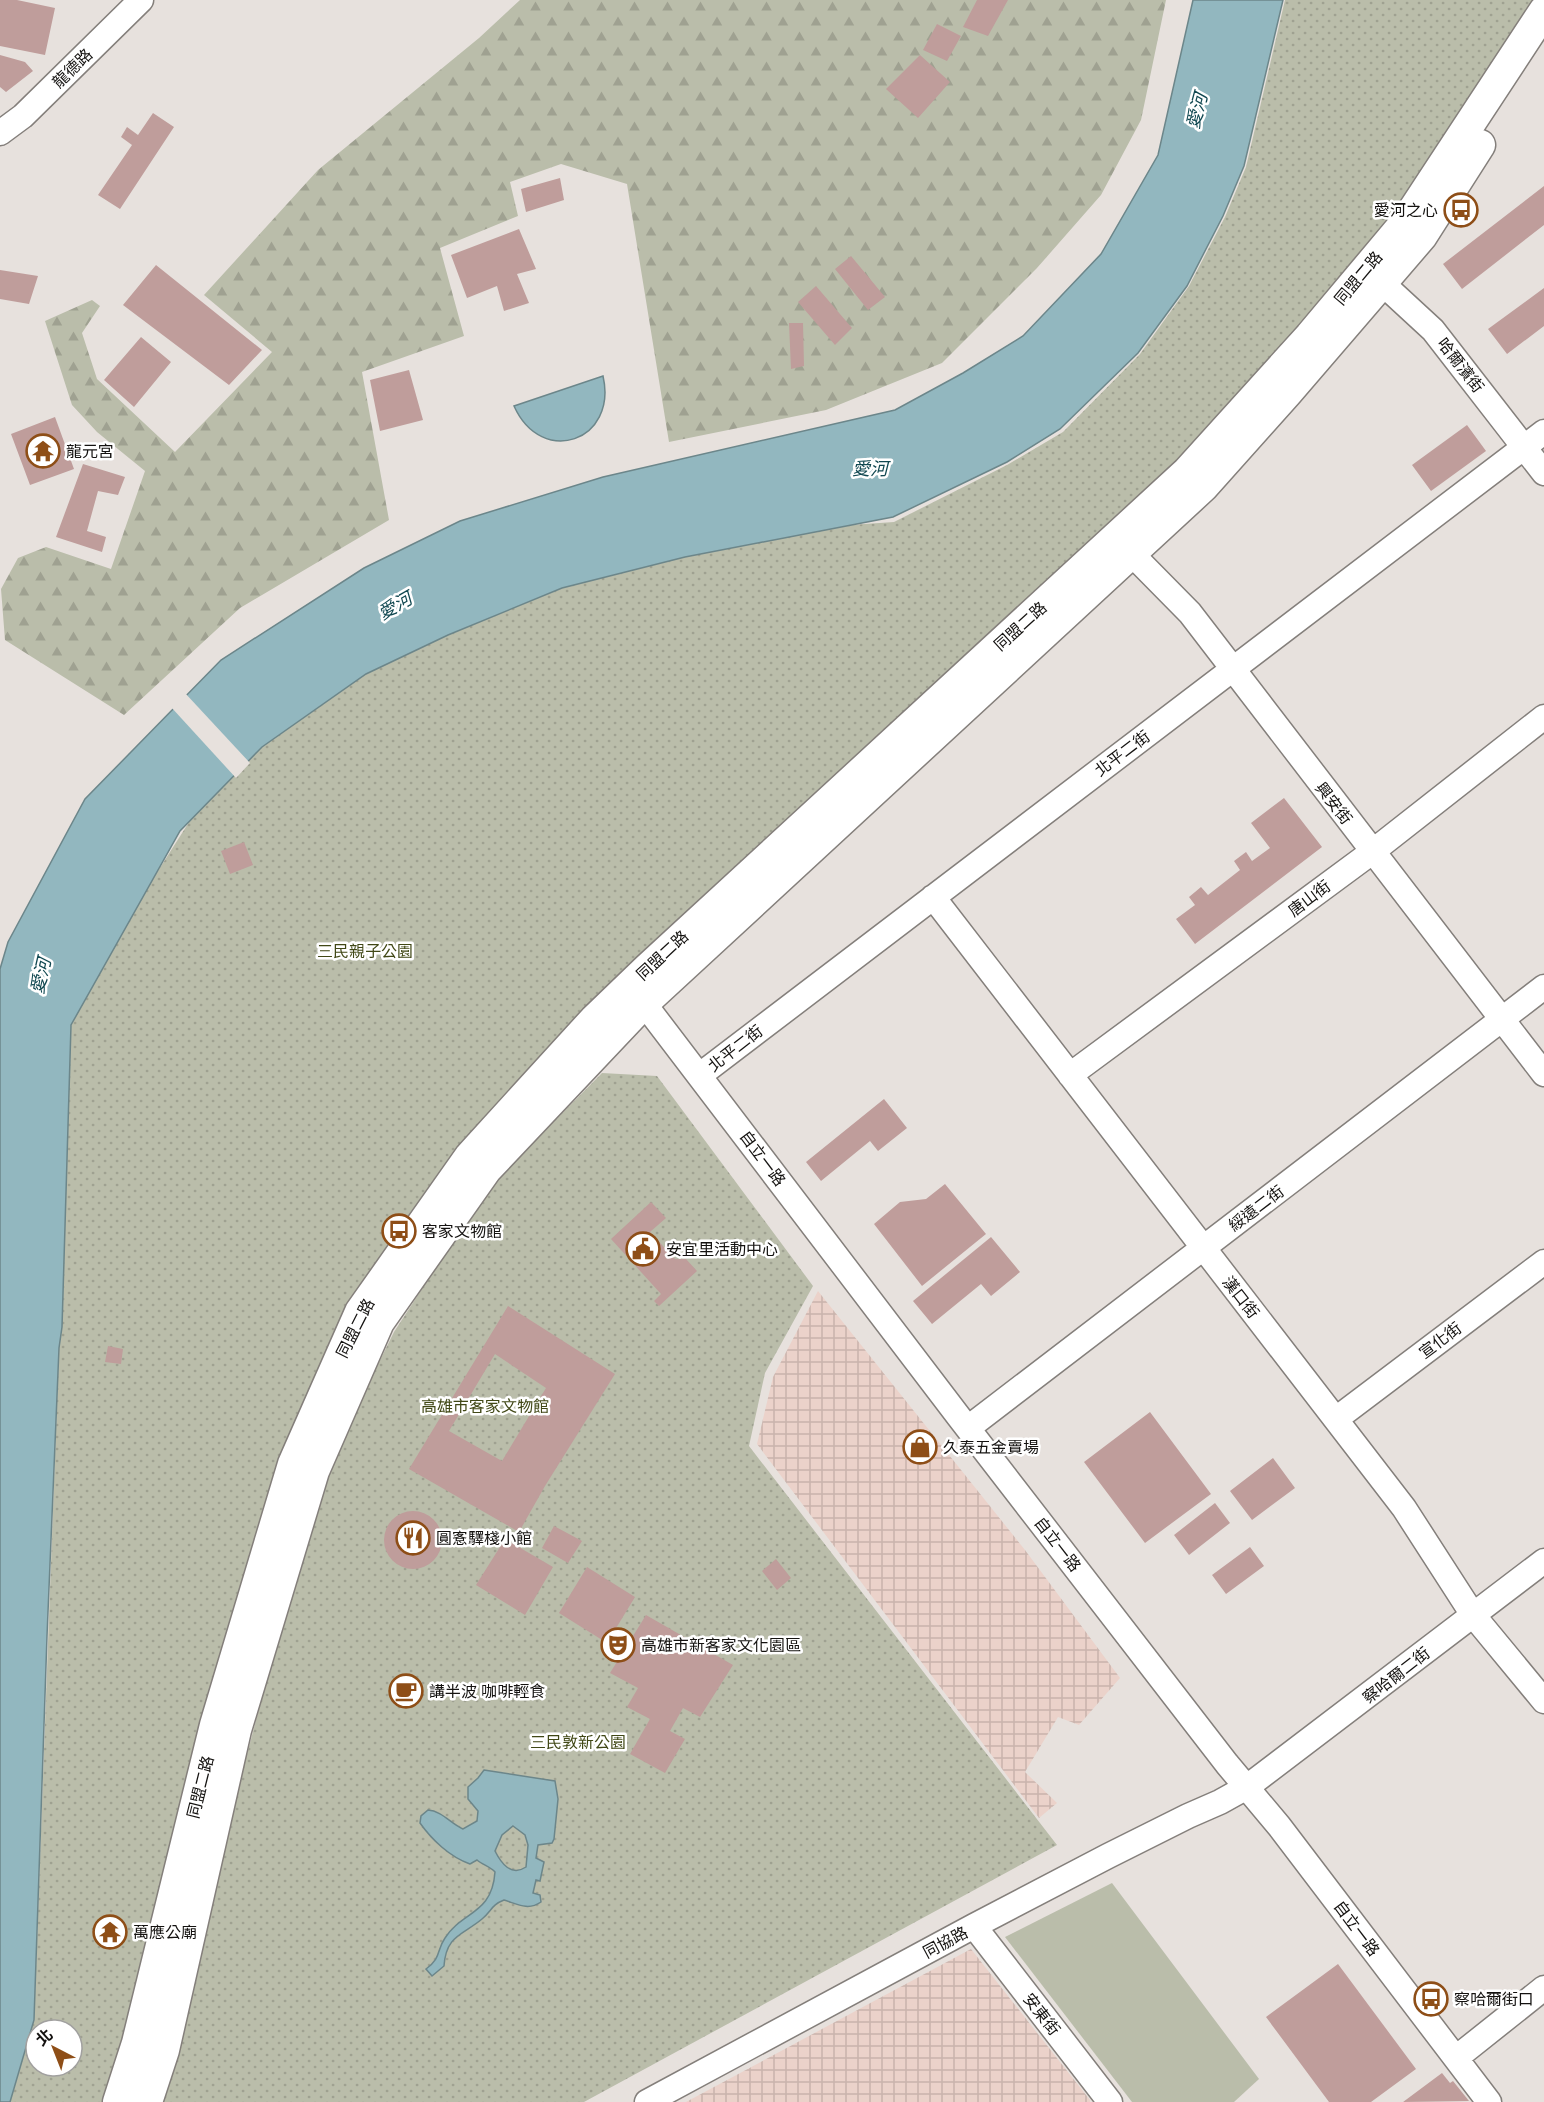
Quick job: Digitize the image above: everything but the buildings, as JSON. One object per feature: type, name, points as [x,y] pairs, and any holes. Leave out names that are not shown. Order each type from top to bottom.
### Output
[{"type":"street","name":"龍德路","points":[[0,133],[23,116],[141,0]]},
{"type":"street","name":"同盟二路","points":[[1374,276],[1404,224],[1544,11]]},
{"type":"street","name":"同盟二路","points":[[147,2102],[164,2050],[236,1730],[314,1472],[379,1322],[486,1170],[637,994],[1124,546],[1187,472],[1310,336],[1374,276],[1422,236],[1544,47]]},
{"type":"street","name":"哈爾濱街","points":[[1374,276],[1433,330],[1544,472]]},
{"type":"street","name":"北平二街","points":[[700,1075],[1544,432]]},
{"type":"street","name":"興安街","points":[[1124,546],[1190,613],[1544,1074]]},
{"type":"street","name":"唐山街","points":[[1070,1076],[1372,852],[1544,717]]},
{"type":"street","name":"漢口街","points":[[933,897],[1404,1508],[1473,1615],[1544,1701]]},
{"type":"street","name":"綏遠二街","points":[[968,1428],[1544,987]]},
{"type":"street","name":"同盟二路","points":[[118,2102],[137,2043],[215,1725],[293,1464],[360,1312],[470,1156],[594,1020],[637,994]]},
{"type":"street","name":"自立一路","points":[[637,994],[968,1428],[1227,1764],[1279,1826],[1489,2102]]},
{"type":"street","name":"宣化街","points":[[1335,1419],[1544,1262]]},
{"type":"street","name":"察哈爾二街","points":[[1247,1787],[1544,1561]]},
{"type":"street","name":"同協路","points":[[647,2102],[974,1926],[1247,1787]]},
{"type":"street","name":"安東街","points":[[974,1926],[1110,2102]]},
{"type":"street","points":[[1456,2058],[1544,1988]]},
{"type":"shaded area","points":[[818,1291],[1025,1550],[1120,1678],[1079,1725],[1058,1717],[1025,1772],[1057,1803],[1039,1818],[757,1444],[773,1377]]},
{"type":"shaded area","points":[[971,1949],[1090,2102],[686,2102]]},
{"type":"green space","points":[[520,0],[1166,0],[1141,120],[1101,195],[1037,268],[942,363],[826,410],[669,442],[627,184],[561,164],[510,182],[518,216],[440,248],[464,336],[362,372],[389,520],[240,608],[124,715],[5,640],[1,589],[18,558],[46,547],[111,569],[145,471],[97,432],[72,405],[45,321],[92,300],[100,306],[82,333],[97,379],[175,452],[272,352],[204,295],[318,170],[479,38]]},
{"type":"green space","name":"三民親子公園","points":[[1285,0],[1544,0],[1366,269],[360,1312],[118,2102],[10,2102],[24,2054],[24,2078],[84,2078],[84,2018],[34,2018],[71,1025],[149,885],[191,819],[262,747],[366,674],[448,635],[562,588],[685,557],[850,525],[894,522],[1007,465],[1063,432],[1140,354],[1189,286],[1225,217],[1246,167]]},
{"type":"green space","name":"三民敦新公園","points":[[602,1073],[657,1076],[813,1286],[765,1373],[749,1446],[1057,1845],[584,2102],[158,2102],[210,1893],[282,1623],[329,1463],[394,1332],[442,1258],[500,1176]]},
{"type":"green space","points":[[1112,1883],[1259,2079],[1234,2102],[1132,2102],[1005,1937]]},
{"type":"water","name":"愛河","points":[[1193,0],[1283,0],[1244,166],[1223,216],[1187,286],[1138,353],[1060,429],[1007,462],[893,517],[685,557],[562,588],[448,635],[366,674],[262,747],[180,831],[71,1025],[62,1327],[59,1348],[47,1636],[34,2018],[24,2018],[24,2054],[10,2102],[0,2102],[0,969],[8,942],[85,799],[221,660],[364,568],[460,521],[603,477],[895,410],[963,373],[1023,336],[1101,254],[1158,155]]},
{"type":"water","points":[[603,376],[605,398],[599,417],[589,430],[575,439],[558,441],[542,437],[526,425],[514,406]]},
{"type":"water","points":[[484,1770],[555,1781],[558,1799],[554,1839],[552,1843],[538,1845],[536,1858],[544,1862],[540,1881],[536,1880],[533,1893],[540,1895],[541,1902],[527,1906],[504,1900],[496,1904],[482,1919],[452,1942],[445,1956],[444,1966],[432,1976],[426,1969],[437,1957],[442,1943],[452,1929],[482,1905],[488,1897],[493,1886],[495,1872],[477,1860],[470,1864],[449,1852],[436,1842],[420,1823],[421,1816],[428,1810],[433,1811],[463,1829],[477,1821],[478,1811],[468,1799],[468,1787]],"holes":[[[513,1826],[525,1835],[528,1845],[526,1867],[521,1870],[511,1869],[503,1864],[495,1851],[502,1835]]]},
{"type":"pier","points":[[185,693],[250,763],[236,778],[171,707]]},
{"type":"place","name":"愛河之心","points":[[1461,210]]},
{"type":"place","name":"龍元宮","points":[[43,451]]},
{"type":"place","name":"客家文物館","points":[[399,1231]]},
{"type":"place","name":"安宜里活動中心","points":[[643,1249]]},
{"type":"place","name":"久泰五金賣場","points":[[920,1447]]},
{"type":"place","name":"圓愙驛棧小館","points":[[413,1538]]},
{"type":"place","name":"高雄市新客家文化園區","points":[[618,1645]]},
{"type":"place","name":"講半波 咖啡輕食","points":[[406,1691]]},
{"type":"place","name":"萬應公廟","points":[[110,1932]]},
{"type":"place","name":"察哈爾街口","points":[[1431,1999]]},
{"type":"park label","name":"高雄市客家文物館","points":[[485,1406]]}]
